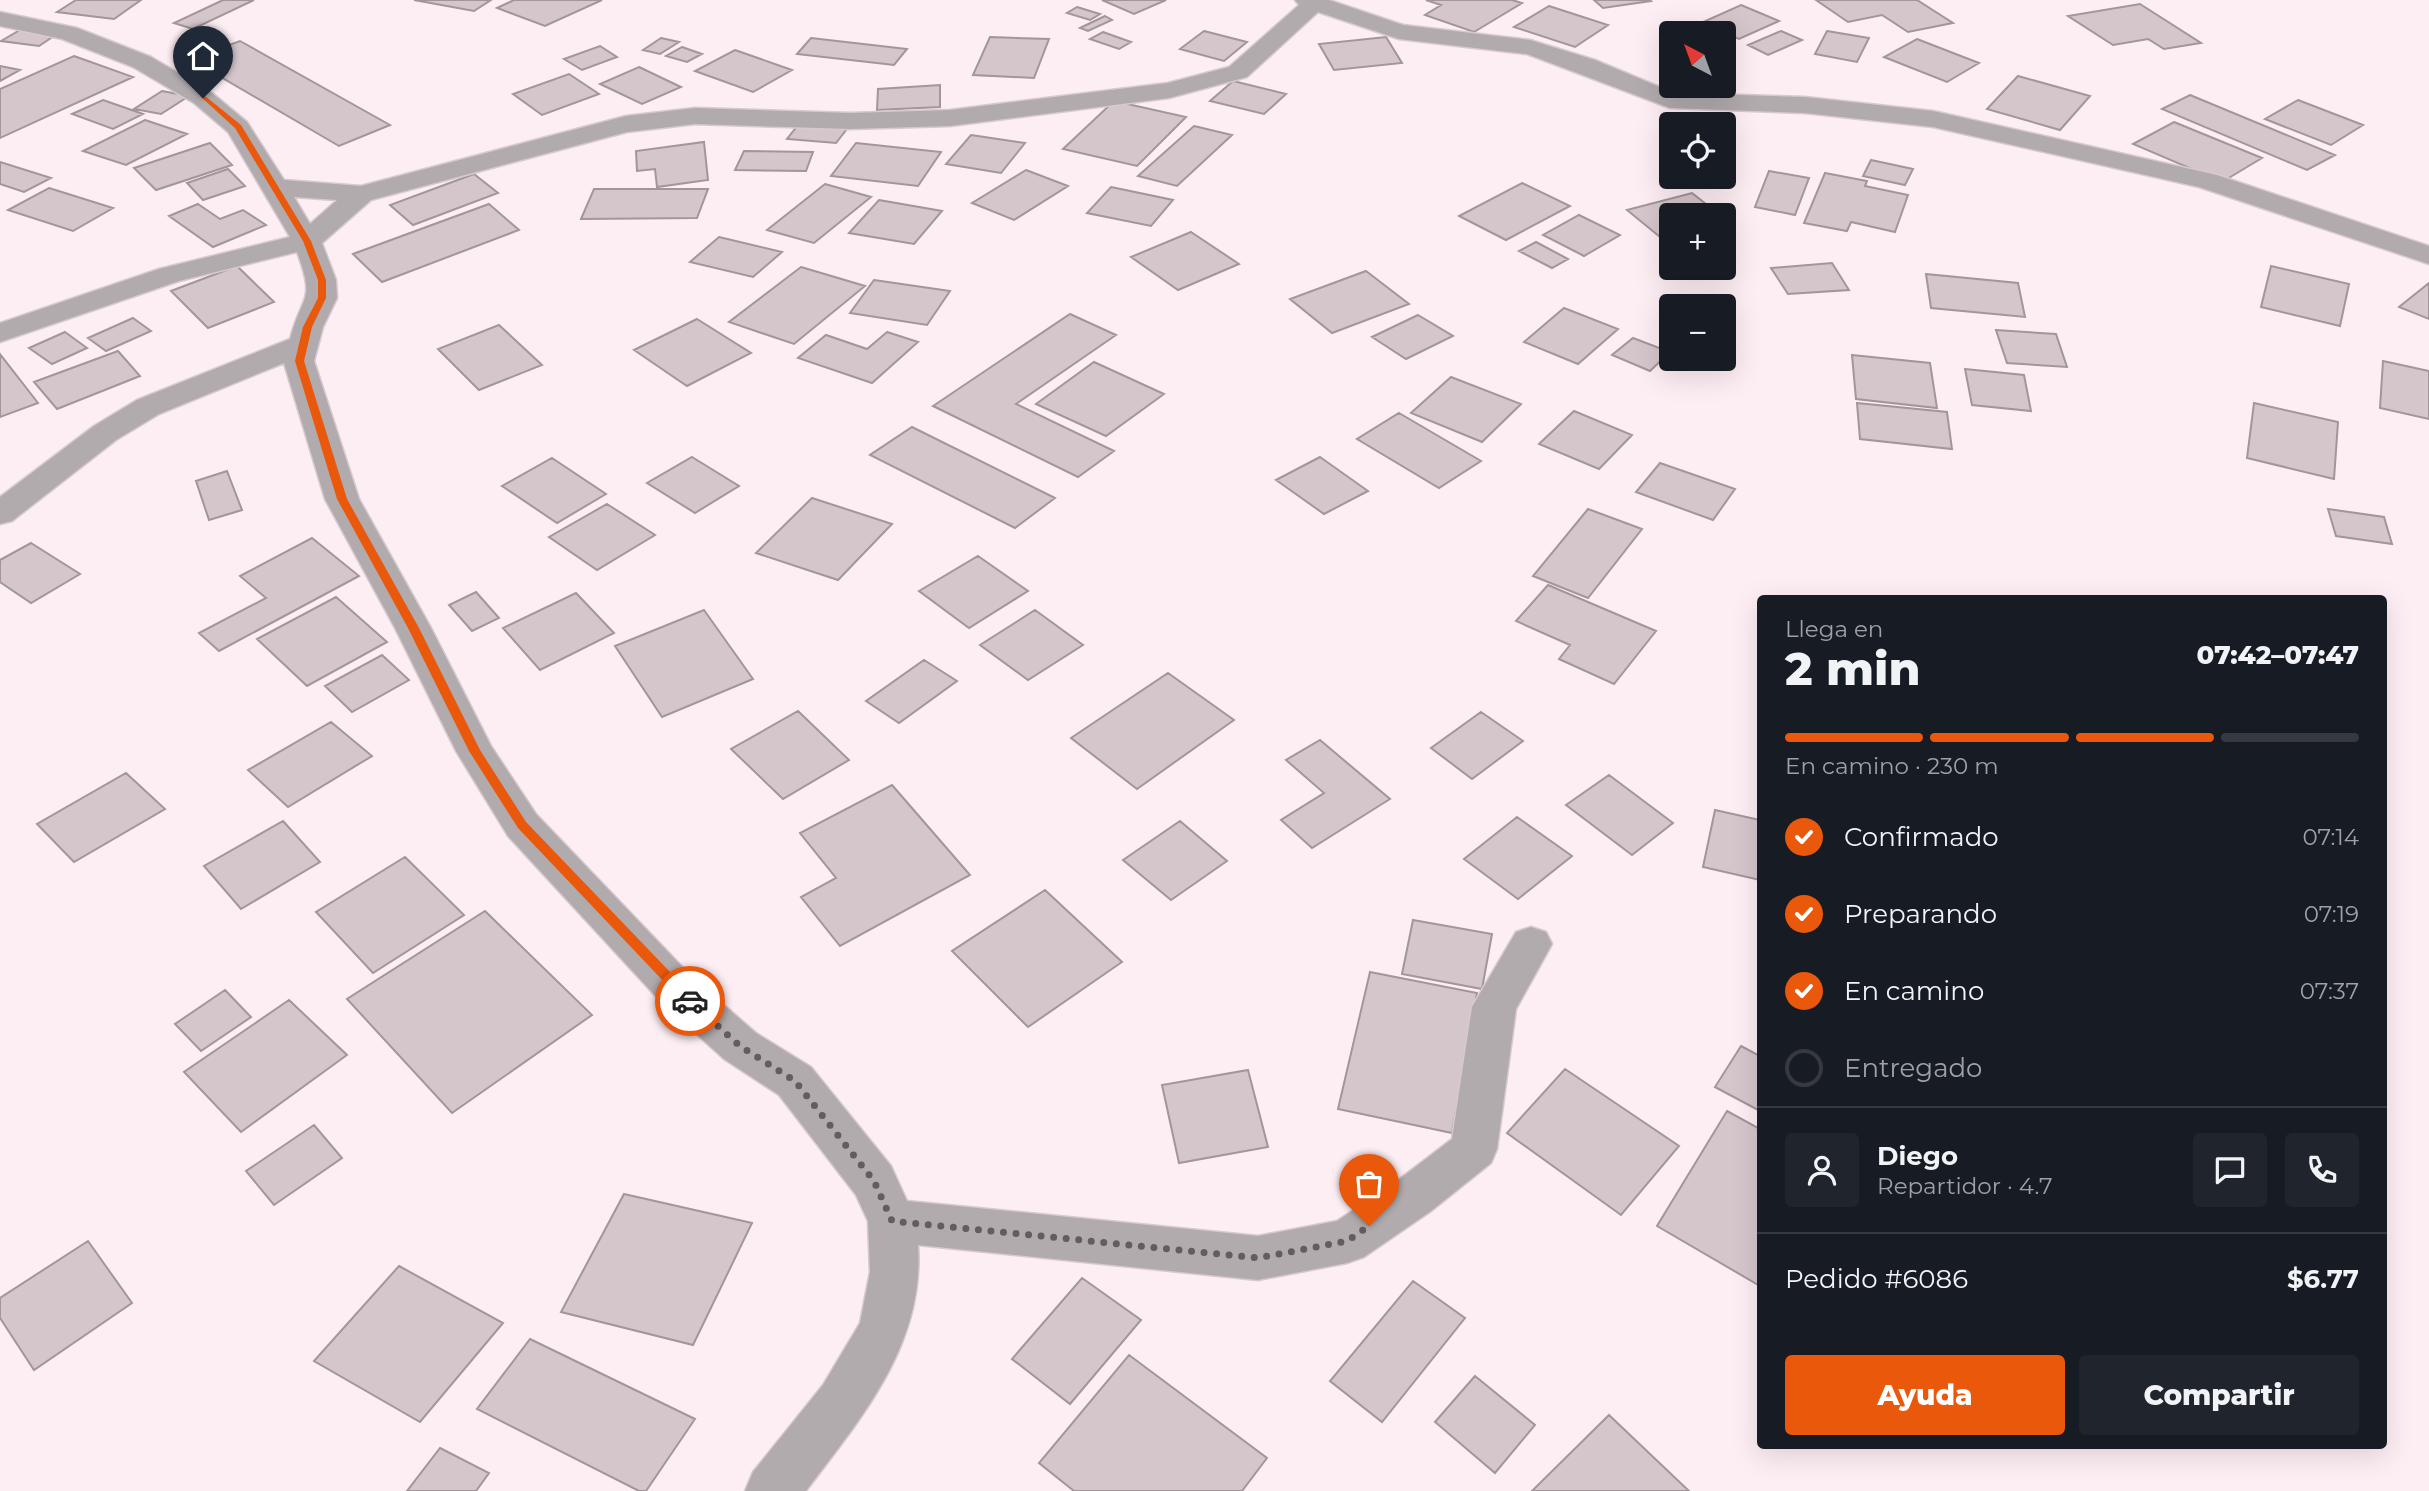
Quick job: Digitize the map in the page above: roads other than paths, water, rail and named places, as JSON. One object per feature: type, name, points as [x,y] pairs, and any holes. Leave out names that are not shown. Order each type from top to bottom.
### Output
[{"type":"street","points":[[277,188],[362,194],[626,124],[695,116],[850,121],[950,118],[1169,90],[1238,72],[1311,2],[1399,32],[1530,47],[1586,65],[1670,100],[1805,105],[1933,119],[2207,181],[2429,255]]},
{"type":"street","points":[[0,19],[69,33],[142,62],[203,98],[238,127],[307,241],[322,280],[322,298],[308,327],[299,361],[342,499],[413,628],[475,751],[522,825],[677,990],[740,1046],[795,1081],[874,1181],[892,1221],[895,1272],[884,1331],[841,1403],[772,1491]]},
{"type":"street","points":[[0,333],[169,275],[307,241],[362,194]]},
{"type":"street","points":[[0,513],[105,433],[148,407],[304,344]]},
{"type":"street","points":[[892,1221],[1258,1258],[1347,1241],[1415,1196],[1474,1149],[1494,1007],[1531,944]]}]
